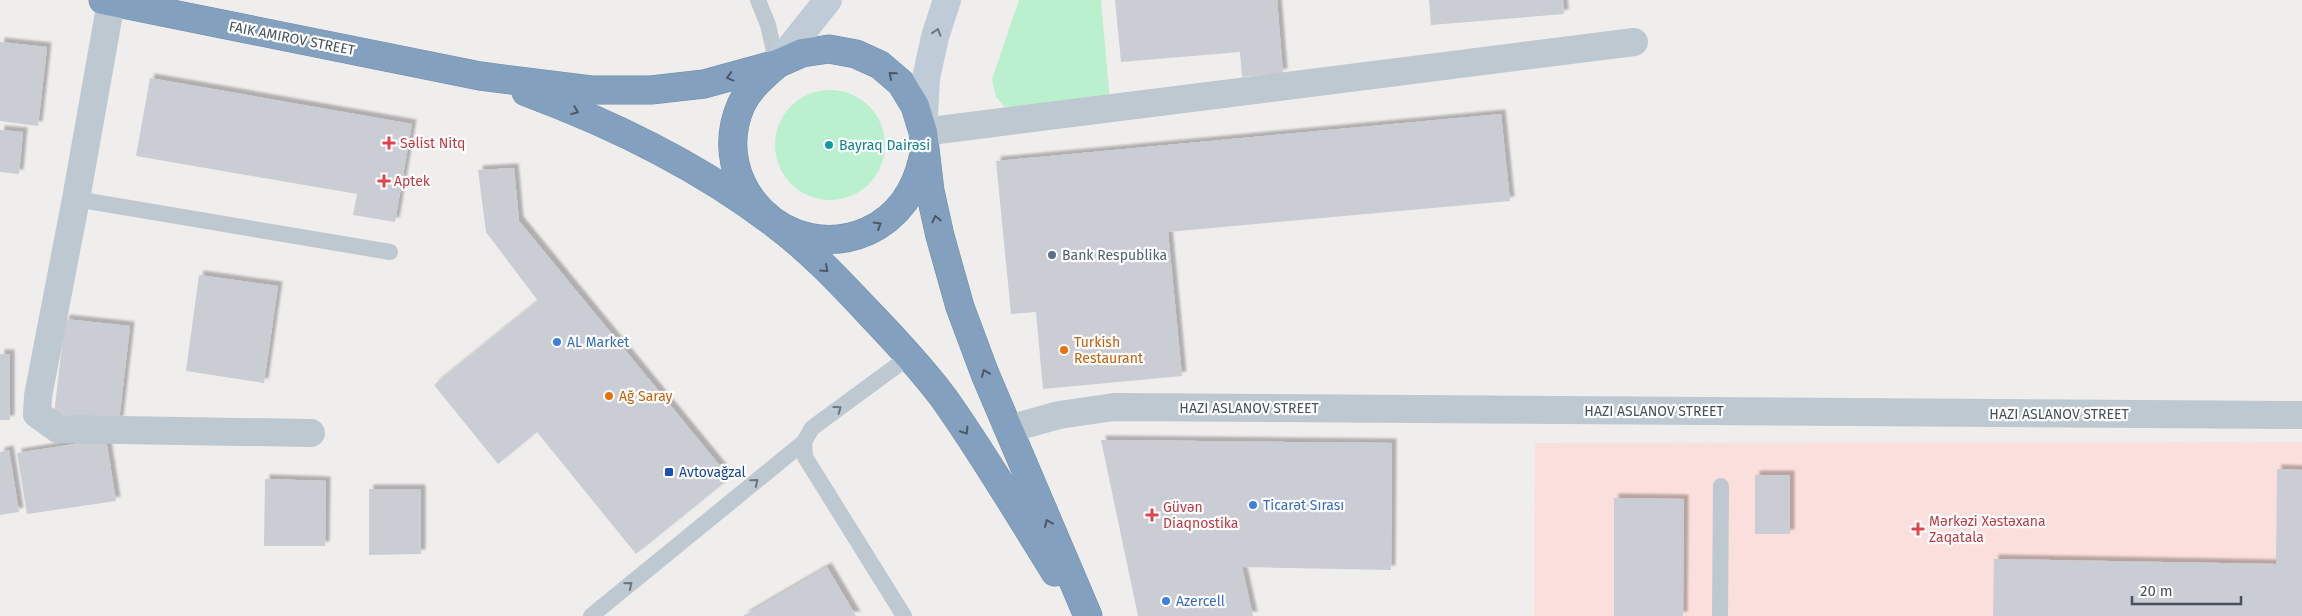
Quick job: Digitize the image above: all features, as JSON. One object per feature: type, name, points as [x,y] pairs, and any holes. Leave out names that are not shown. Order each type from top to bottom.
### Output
[{"type":"highway","name":"FAIK AMIROV STREET","points":[[107,1],[480,76]]},
{"type":"highway","points":[[480,76],[591,90],[651,90],[704,84],[777,64],[802,53],[829,49],[856,54],[872,61],[880,65],[901,83],[915,106],[923,132],[930,191],[958,298],[984,374],[1088,616]]},
{"type":"highway","points":[[777,64],[756,82],[742,104],[734,130],[734,158],[741,184],[756,206],[840,283],[910,356],[958,418],[1083,616]]},
{"type":"highway","points":[[480,76],[577,111],[638,138],[688,165],[776,224],[800,236],[828,240],[855,236],[880,226],[900,208],[915,186],[923,159],[923,132]]},
{"type":"main road","points":[[777,64],[828,0]]},
{"type":"main road","points":[[923,132],[926,78],[935,36],[947,0]]},
{"type":"street","points":[[107,1],[76,199],[38,396],[37,414],[58,429],[312,433]]},
{"type":"street","points":[[923,132],[1634,42]]},
{"type":"street","name":"HAZI ASLANOV STREET","points":[[1008,429],[1059,415],[1114,407],[2302,415]]},
{"type":"lane","points":[[758,0],[768,25],[777,64]]},
{"type":"lane","points":[[76,199],[390,252]]},
{"type":"lane","points":[[591,616],[804,442],[812,428],[910,356]]},
{"type":"lane","points":[[804,442],[805,457],[904,616]]},
{"type":"lane","points":[[1720,616],[1721,486]]},
{"type":"shaded area","name":"Mərkəzi Xəstəxana Zaqatala","points":[[2302,442],[2302,616],[1534,616],[1535,443]]},
{"type":"green space","points":[[1019,0],[1101,0],[1110,101],[1005,107],[996,97],[992,79]]},
{"type":"green space","points":[[830,90],[851,94],[869,106],[881,124],[885,145],[881,166],[869,184],[851,196],[830,200],[809,196],[791,184],[779,166],[775,145],[779,124],[791,106],[809,94]]},
{"type":"building","points":[[1115,0],[1277,0],[1283,73],[1242,77],[1240,52],[1121,62]]},
{"type":"building","points":[[1429,0],[1563,0],[1564,14],[1431,25]]},
{"type":"building","points":[[0,42],[47,47],[38,126],[0,121]]},
{"type":"building","points":[[150,78],[412,124],[395,222],[353,215],[357,194],[136,156]]},
{"type":"building","points":[[1501,114],[1510,201],[1168,232],[1182,376],[1043,389],[1036,312],[1011,314],[996,161]]},
{"type":"building","points":[[0,130],[23,132],[19,174],[0,172]]},
{"type":"building","points":[[514,168],[519,221],[730,478],[636,554],[537,432],[498,464],[434,385],[538,301],[486,232],[478,170]]},
{"type":"building","points":[[199,275],[278,286],[264,383],[186,371]]},
{"type":"building","points":[[65,319],[130,326],[119,421],[54,414]]},
{"type":"building","points":[[0,354],[10,354],[10,420],[0,420]]},
{"type":"building","points":[[106,439],[116,501],[27,514],[17,453]]},
{"type":"building","name":"Ticarət Sırası","points":[[1101,440],[1392,443],[1391,570],[1242,567],[1253,616],[1138,616]]},
{"type":"building","points":[[9,450],[19,512],[0,515],[0,452]]},
{"type":"building","points":[[2277,469],[2302,470],[2302,616],[1993,616],[1994,559],[2276,564]]},
{"type":"building","points":[[1755,475],[1790,475],[1790,534],[1755,534]]},
{"type":"building","points":[[265,479],[326,481],[325,546],[264,546]]},
{"type":"building","points":[[369,489],[421,489],[421,554],[369,555]]},
{"type":"building","points":[[1614,498],[1684,499],[1683,616],[1614,616]]},
{"type":"building","points":[[827,567],[856,616],[743,616]]},
{"type":"place","name":"Səlist Nitq","points":[[389,143]]},
{"type":"place","name":"Bayraq Dairəsi","points":[[829,145]]},
{"type":"place","name":"Aptek","points":[[384,181]]},
{"type":"place","name":"Bank Respublika","points":[[1052,255]]},
{"type":"place","name":"AL Market","points":[[557,342]]},
{"type":"place","name":"Turkish Restaurant","points":[[1064,350]]},
{"type":"place","name":"Ağ Saray","points":[[609,396]]},
{"type":"place","name":"Avtovağzal","points":[[669,472]]},
{"type":"place","name":"Ticarət Sırası","points":[[1253,505]]},
{"type":"place","name":"Güvən Diaqnostika","points":[[1152,515]]},
{"type":"place","name":"Mərkəzi Xəstəxana Zaqatala","points":[[1918,529]]},
{"type":"place","name":"Azercell","points":[[1166,601]]}]
